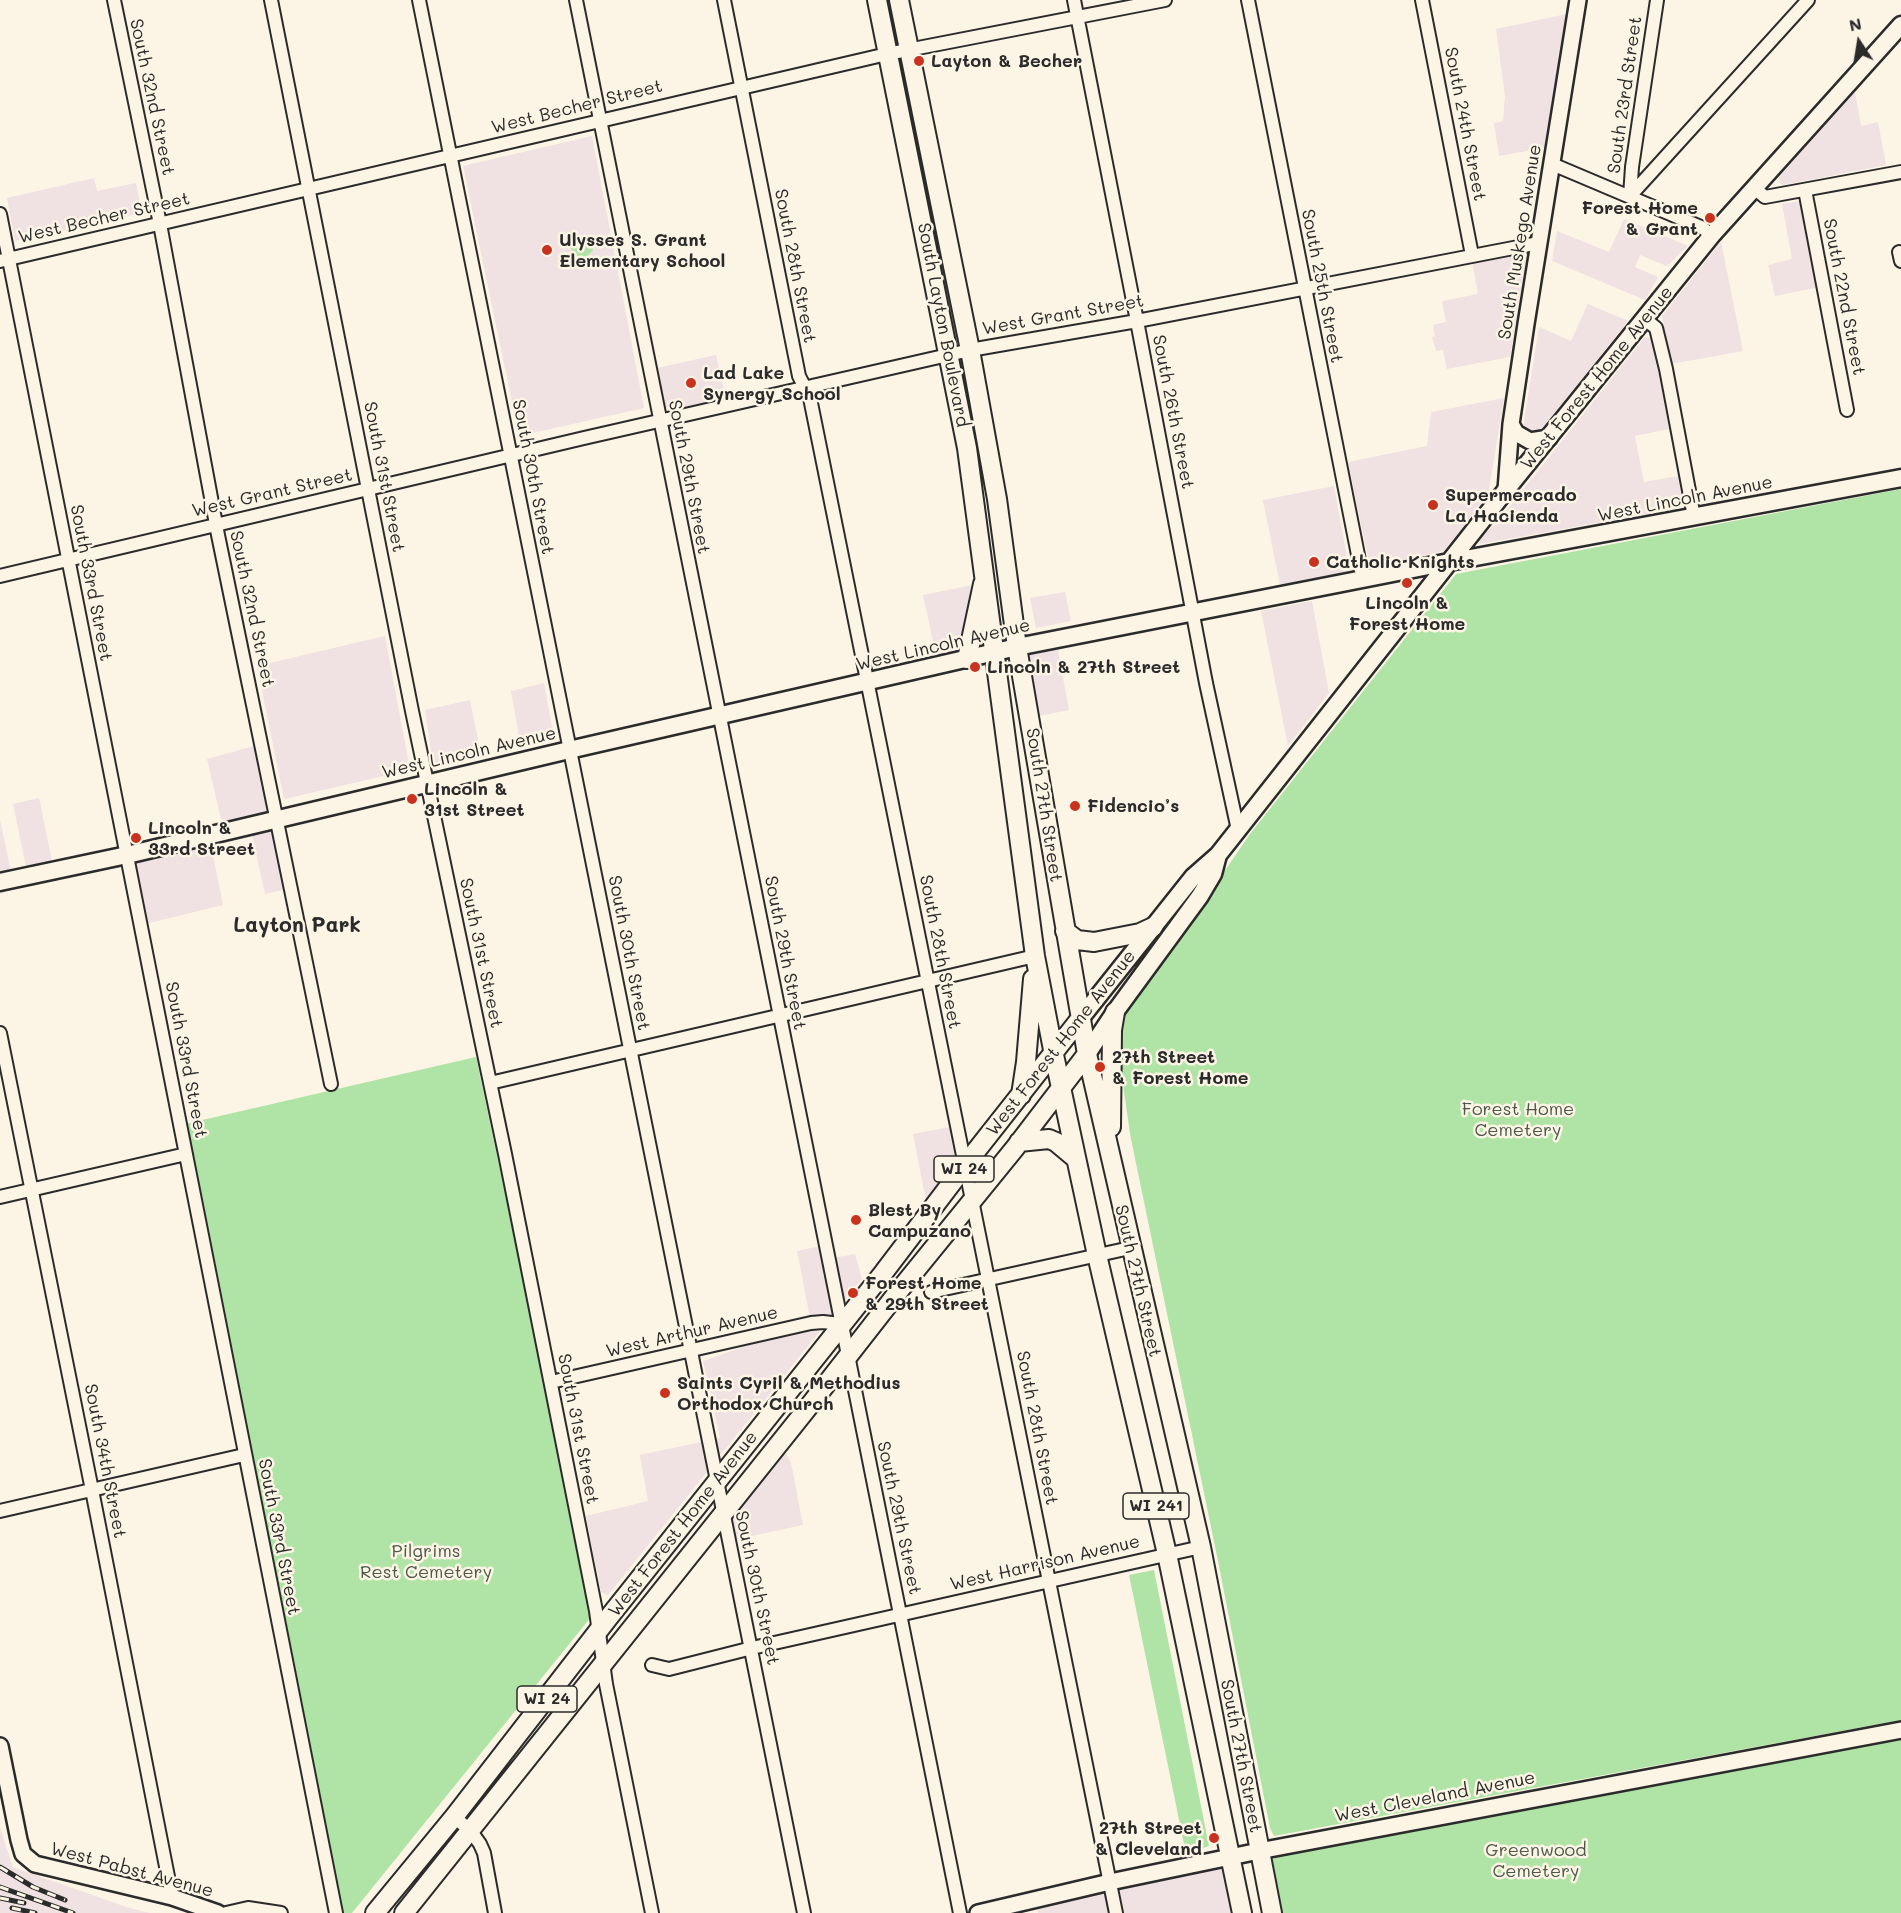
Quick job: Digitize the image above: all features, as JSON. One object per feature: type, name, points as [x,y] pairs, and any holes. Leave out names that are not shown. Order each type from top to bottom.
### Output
[{"type":"main road","name":"South Layton Boulevard","points":[[877,0],[968,448],[995,652]]},
{"type":"main road","name":"South Layton Boulevard","points":[[899,0],[970,350],[997,499],[1017,647]]},
{"type":"main road","name":"West Forest Home Avenue","points":[[375,1913],[454,1817],[1193,877],[1218,855],[1506,490],[1712,235],[1901,25]]},
{"type":"main road","name":"West Lincoln Avenue","points":[[0,882],[127,855],[427,783],[1017,647],[1449,562],[1901,478]]},
{"type":"main road","points":[[967,659],[985,573]]},
{"type":"main road","name":"South 27th Street","points":[[1017,647],[1087,1054],[1130,1248],[1201,1547],[1258,1851],[1272,1913]]},
{"type":"main road","name":"South 27th Street","points":[[995,652],[1035,956],[1054,1055],[1074,1157],[1167,1554],[1242,1913]]},
{"type":"main road","name":"West Forest Home Avenue","points":[[404,1913],[1061,1088],[1200,896],[1213,874],[1218,855]]},
{"type":"main road","points":[[1065,931],[1077,940],[1094,942],[1140,933],[1153,927]]},
{"type":"main road","points":[[1020,1096],[1026,1062],[1035,956]]},
{"type":"main road","points":[[1110,1159],[1112,1030],[1115,1012]]},
{"type":"main road","points":[[1019,1142],[1049,1139],[1074,1157]]},
{"type":"street","name":"South 32nd Street","points":[[114,0],[160,224],[216,525],[331,1084]]},
{"type":"street","name":"South 31st Street","points":[[271,0],[427,783],[551,1382],[652,1913]]},
{"type":"street","name":"South 30th Street","points":[[419,0],[804,1913]]},
{"type":"street","name":"South 29th Street","points":[[576,0],[960,1913]]},
{"type":"street","name":"South 28th Street","points":[[724,0],[799,376],[810,398],[1116,1913]]},
{"type":"street","name":"South 26th Street","points":[[1074,0],[1192,612],[1238,830]]},
{"type":"street","name":"West Becher Street","points":[[4,260],[909,49],[1166,0]]},
{"type":"street","name":"South 25th Street","points":[[1248,0],[1362,580]]},
{"type":"street","name":"South 24th Street","points":[[1422,0],[1472,255]]},
{"type":"street","name":"South Muskego Avenue","points":[[1506,490],[1511,424],[1578,0]]},
{"type":"street","name":"South 23rd Street","points":[[1630,196],[1632,167],[1658,0]]},
{"type":"street","points":[[1630,196],[1808,0]]},
{"type":"street","points":[[1552,164],[1701,226],[1712,235]]},
{"type":"street","points":[[1754,188],[1765,197],[1901,172]]},
{"type":"street","name":"South 22nd Street","points":[[1805,190],[1847,410]]},
{"type":"street","name":"South 33rd Street","points":[[0,214],[4,260],[68,560],[336,1913]]},
{"type":"street","name":"West Grant Street","points":[[0,576],[660,420],[970,350],[1137,321],[1539,243]]},
{"type":"street","points":[[1645,319],[1656,328],[1694,517]]},
{"type":"street","points":[[1511,424],[1516,433],[1530,441],[1549,438]]},
{"type":"street","points":[[490,1083],[1035,956]]},
{"type":"street","name":"South 34th Street","points":[[0,1033],[172,1897]]},
{"type":"street","points":[[0,1197],[186,1154]]},
{"type":"street","points":[[931,1292],[1130,1248]]},
{"type":"street","name":"West Arthur Avenue","points":[[551,1382],[811,1323],[841,1324]]},
{"type":"street","points":[[0,1511],[244,1455]]},
{"type":"street","name":"West Harrison Avenue","points":[[652,1665],[669,1669],[900,1614],[1201,1547]]},
{"type":"street","name":"West Cleveland Avenue","points":[[978,1913],[1229,1856],[1901,1730]]},
{"type":"street","name":"West Pabst Avenue","points":[[0,1746],[23,1854],[35,1864],[172,1897],[218,1913]]},
{"type":"street","points":[[454,1817],[477,1838],[484,1853],[495,1913]]},
{"type":"street","points":[[226,1913],[248,1908],[281,1913]]},
{"type":"shaded area","points":[[1576,12],[1554,146],[1499,156],[1494,123],[1503,121],[1505,96],[1496,29]]},
{"type":"shaded area","points":[[1855,92],[1861,126],[1878,122],[1886,165],[1780,184],[1779,177]]},
{"type":"shaded area","name":"Ulysses S. Grant Elementary School","points":[[592,136],[644,408],[519,436],[463,166]]},
{"type":"shaded area","points":[[94,178],[97,191],[136,183],[142,213],[15,241],[7,198]]},
{"type":"shaded area","points":[[1800,201],[1819,287],[1775,296],[1768,265],[1792,259],[1782,204]]},
{"type":"shaded area","points":[[1624,219],[1688,246],[1667,266],[1640,255],[1635,267],[1658,277],[1645,300],[1552,261],[1557,231],[1609,252]]},
{"type":"shaded area","points":[[1721,242],[1743,351],[1671,364],[1662,316]]},
{"type":"shaded area","points":[[1519,252],[1526,258],[1510,357],[1447,369],[1443,350],[1436,351],[1432,337],[1435,336],[1433,325],[1446,322],[1442,301],[1478,294],[1472,261]]},
{"type":"shaded area","points":[[1588,304],[1628,321],[1537,435],[1531,436],[1523,427],[1539,327],[1571,341]]},
{"type":"shaded area","points":[[1644,338],[1652,339],[1669,429],[1635,436],[1644,482],[1678,476],[1683,505],[1680,508],[1480,544],[1479,541],[1494,526]]},
{"type":"shaded area","name":"Lad Lake Synergy School","points":[[716,355],[726,398],[670,412],[665,406],[657,368]]},
{"type":"shaded area","points":[[1504,398],[1488,495],[1444,551],[1375,566],[1369,563],[1348,462],[1427,446],[1431,412]]},
{"type":"shaded area","points":[[1334,486],[1349,568],[1344,572],[1280,585],[1263,500]]},
{"type":"shaded area","points":[[983,583],[967,659],[938,665],[923,595]]},
{"type":"shaded area","points":[[1065,592],[1071,621],[1036,628],[1030,598]]},
{"type":"shaded area","points":[[1312,601],[1329,693],[1288,746],[1261,611]]},
{"type":"shaded area","points":[[385,636],[410,770],[284,799],[257,666]]},
{"type":"shaded area","points":[[1056,640],[1069,710],[1029,718],[1017,647]]},
{"type":"shaded area","points":[[544,683],[554,739],[521,747],[511,691]]},
{"type":"shaded area","points":[[470,700],[481,755],[433,766],[425,710]]},
{"type":"shaded area","points":[[261,744],[292,888],[265,894],[250,826],[224,832],[207,759]]},
{"type":"shaded area","points":[[39,798],[54,871],[28,876],[13,804]]},
{"type":"shaded area","points":[[0,820],[13,880],[0,882]]},
{"type":"shaded area","points":[[209,835],[223,905],[141,925],[127,855]]},
{"type":"shaded area","points":[[949,1127],[956,1163],[926,1201],[913,1134]]},
{"type":"shaded area","points":[[825,1245],[828,1259],[855,1254],[862,1279],[608,1595],[601,1592],[586,1516],[648,1501],[640,1455],[720,1438],[703,1361],[811,1323],[797,1251]]},
{"type":"shaded area","points":[[777,1446],[787,1455],[791,1463],[803,1525],[728,1541],[723,1514]]},
{"type":"shaded area","points":[[0,1828],[13,1867],[129,1908],[150,1913],[0,1913]]},
{"type":"shaded area","points":[[1229,1856],[1242,1913],[1038,1913],[1035,1900]]},
{"type":"green space","points":[[574,241],[586,241],[586,245],[592,246],[593,250],[588,256],[573,256],[571,248]]},
{"type":"green space","name":"Forest Home Cemetery","points":[[1901,489],[1901,1720],[1274,1836],[1270,1828],[1218,1561],[1130,1134],[1116,1035],[1120,1023],[1250,834],[1456,574]]},
{"type":"green space","name":"Pilgrims Rest Cemetery","points":[[476,1057],[591,1617],[352,1913],[341,1913],[185,1124]]},
{"type":"green space","points":[[1154,1570],[1209,1846],[1186,1854],[1129,1575]]},
{"type":"green space","name":"Greenwood Cemetery","points":[[1901,1737],[1901,1913],[1283,1913],[1273,1865],[1273,1859],[1281,1854]]},
{"type":"railway","points":[[0,1867],[33,1887],[65,1900]]},
{"type":"railway","points":[[0,1887],[73,1913]]},
{"type":"railway","points":[[0,1898],[24,1903]]},
{"type":"railway","points":[[12,1908],[35,1913]]},
{"type":"place","name":"Layton & Becher","points":[[919,61]]},
{"type":"place","name":"Forest Home & Grant","points":[[1710,218]]},
{"type":"place","name":"Ulysses S. Grant Elementary School","points":[[547,250]]},
{"type":"place","name":"Lad Lake Synergy School","points":[[691,383]]},
{"type":"place","name":"Supermercado La Hacienda","points":[[1433,505]]},
{"type":"place","name":"Catholic Knights","points":[[1314,562]]},
{"type":"place","name":"Lincoln & Forest Home","points":[[1407,583]]},
{"type":"place","name":"Lincoln & 27th Street","points":[[975,667]]},
{"type":"place","name":"Lincoln & 31st Street","points":[[412,799]]},
{"type":"place","name":"Fidencio’s","points":[[1075,806]]},
{"type":"place","name":"Lincoln & 33rd Street","points":[[136,838]]},
{"type":"place","name":"27th Street & Forest Home","points":[[1100,1067]]},
{"type":"place","name":"Blest By Campuzano","points":[[856,1220]]},
{"type":"place","name":"Forest Home & 29th Street","points":[[853,1293]]},
{"type":"place","name":"Saints Cyril & Methodius Orthodox Church","points":[[665,1393]]},
{"type":"place","name":"27th Street & Cleveland","points":[[1214,1838]]},
{"type":"district","name":"Layton Park","points":[[297,926]]}]
